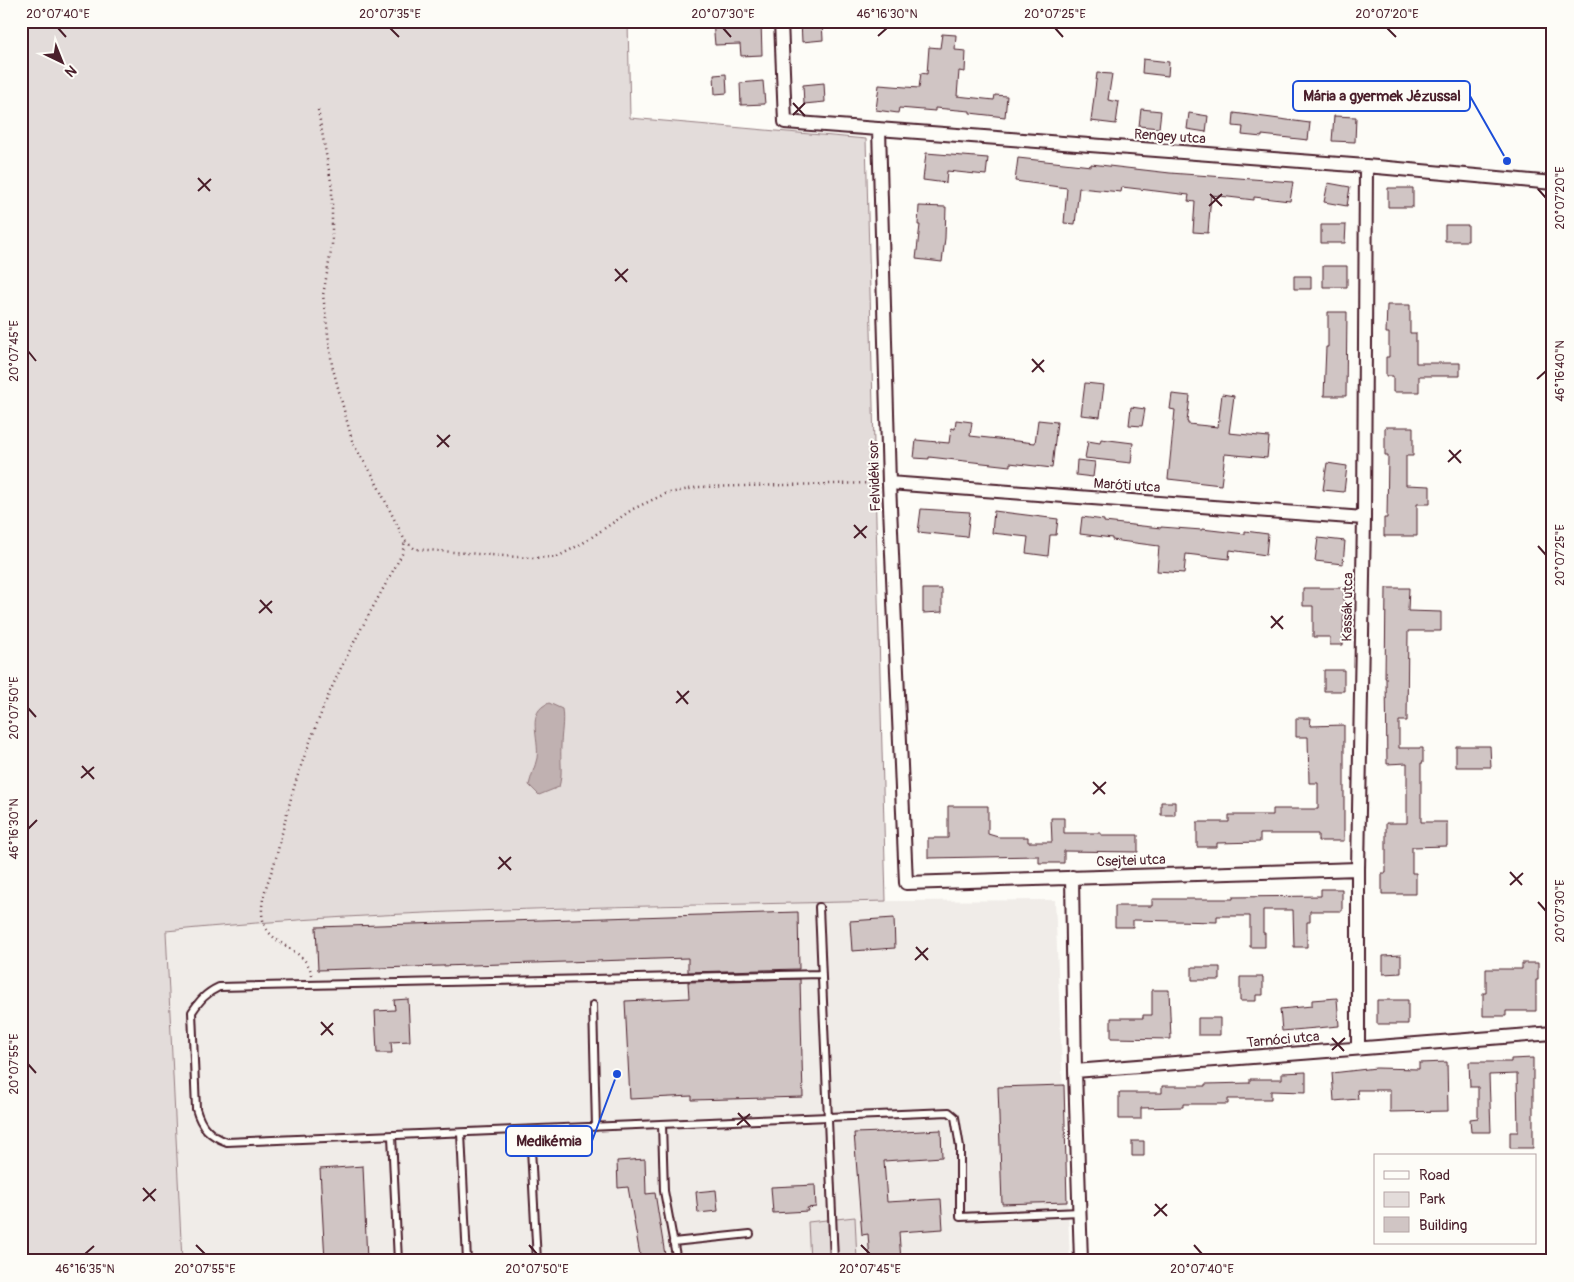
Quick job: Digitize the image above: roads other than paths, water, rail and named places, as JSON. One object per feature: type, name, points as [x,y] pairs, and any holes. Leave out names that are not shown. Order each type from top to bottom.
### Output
[{"type":"street","name":"Rengey utca","points":[[781,21],[785,122],[1366,166],[1553,183]]},
{"type":"street","name":"Felvidéki sor","points":[[879,129],[889,482],[906,883]]},
{"type":"street","name":"Kassák utca","points":[[1358,1048],[1358,869],[1364,518],[1366,166]]},
{"type":"street","name":"Maróti utca","points":[[889,482],[1364,518]]},
{"type":"street","name":"Csejtei utca","points":[[906,883],[1358,869]]},
{"type":"street","points":[[1072,877],[1075,1071],[1081,1261]]},
{"type":"street","name":"Tarnóci utca","points":[[1075,1071],[1553,1032]]},
{"type":"lane","points":[[819,907],[834,1261]]},
{"type":"lane","points":[[821,974],[219,987],[208,991],[200,999],[192,1012],[196,1109],[199,1119],[206,1130],[216,1138],[227,1142],[949,1112],[955,1117],[960,1147],[960,1217],[1080,1212]]},
{"type":"lane","points":[[593,1005],[596,1127]]},
{"type":"lane","points":[[662,1124],[664,1191],[677,1261]]},
{"type":"lane","points":[[530,1130],[537,1261]]},
{"type":"lane","points":[[461,1133],[467,1261]]},
{"type":"lane","points":[[392,1136],[398,1261]]},
{"type":"lane","points":[[673,1242],[750,1234]]},
{"type":"place","name":"Mária a gyermek Jézussal","points":[[1507,161]]},
{"type":"place","name":"Medikémia","points":[[617,1074]]}]
